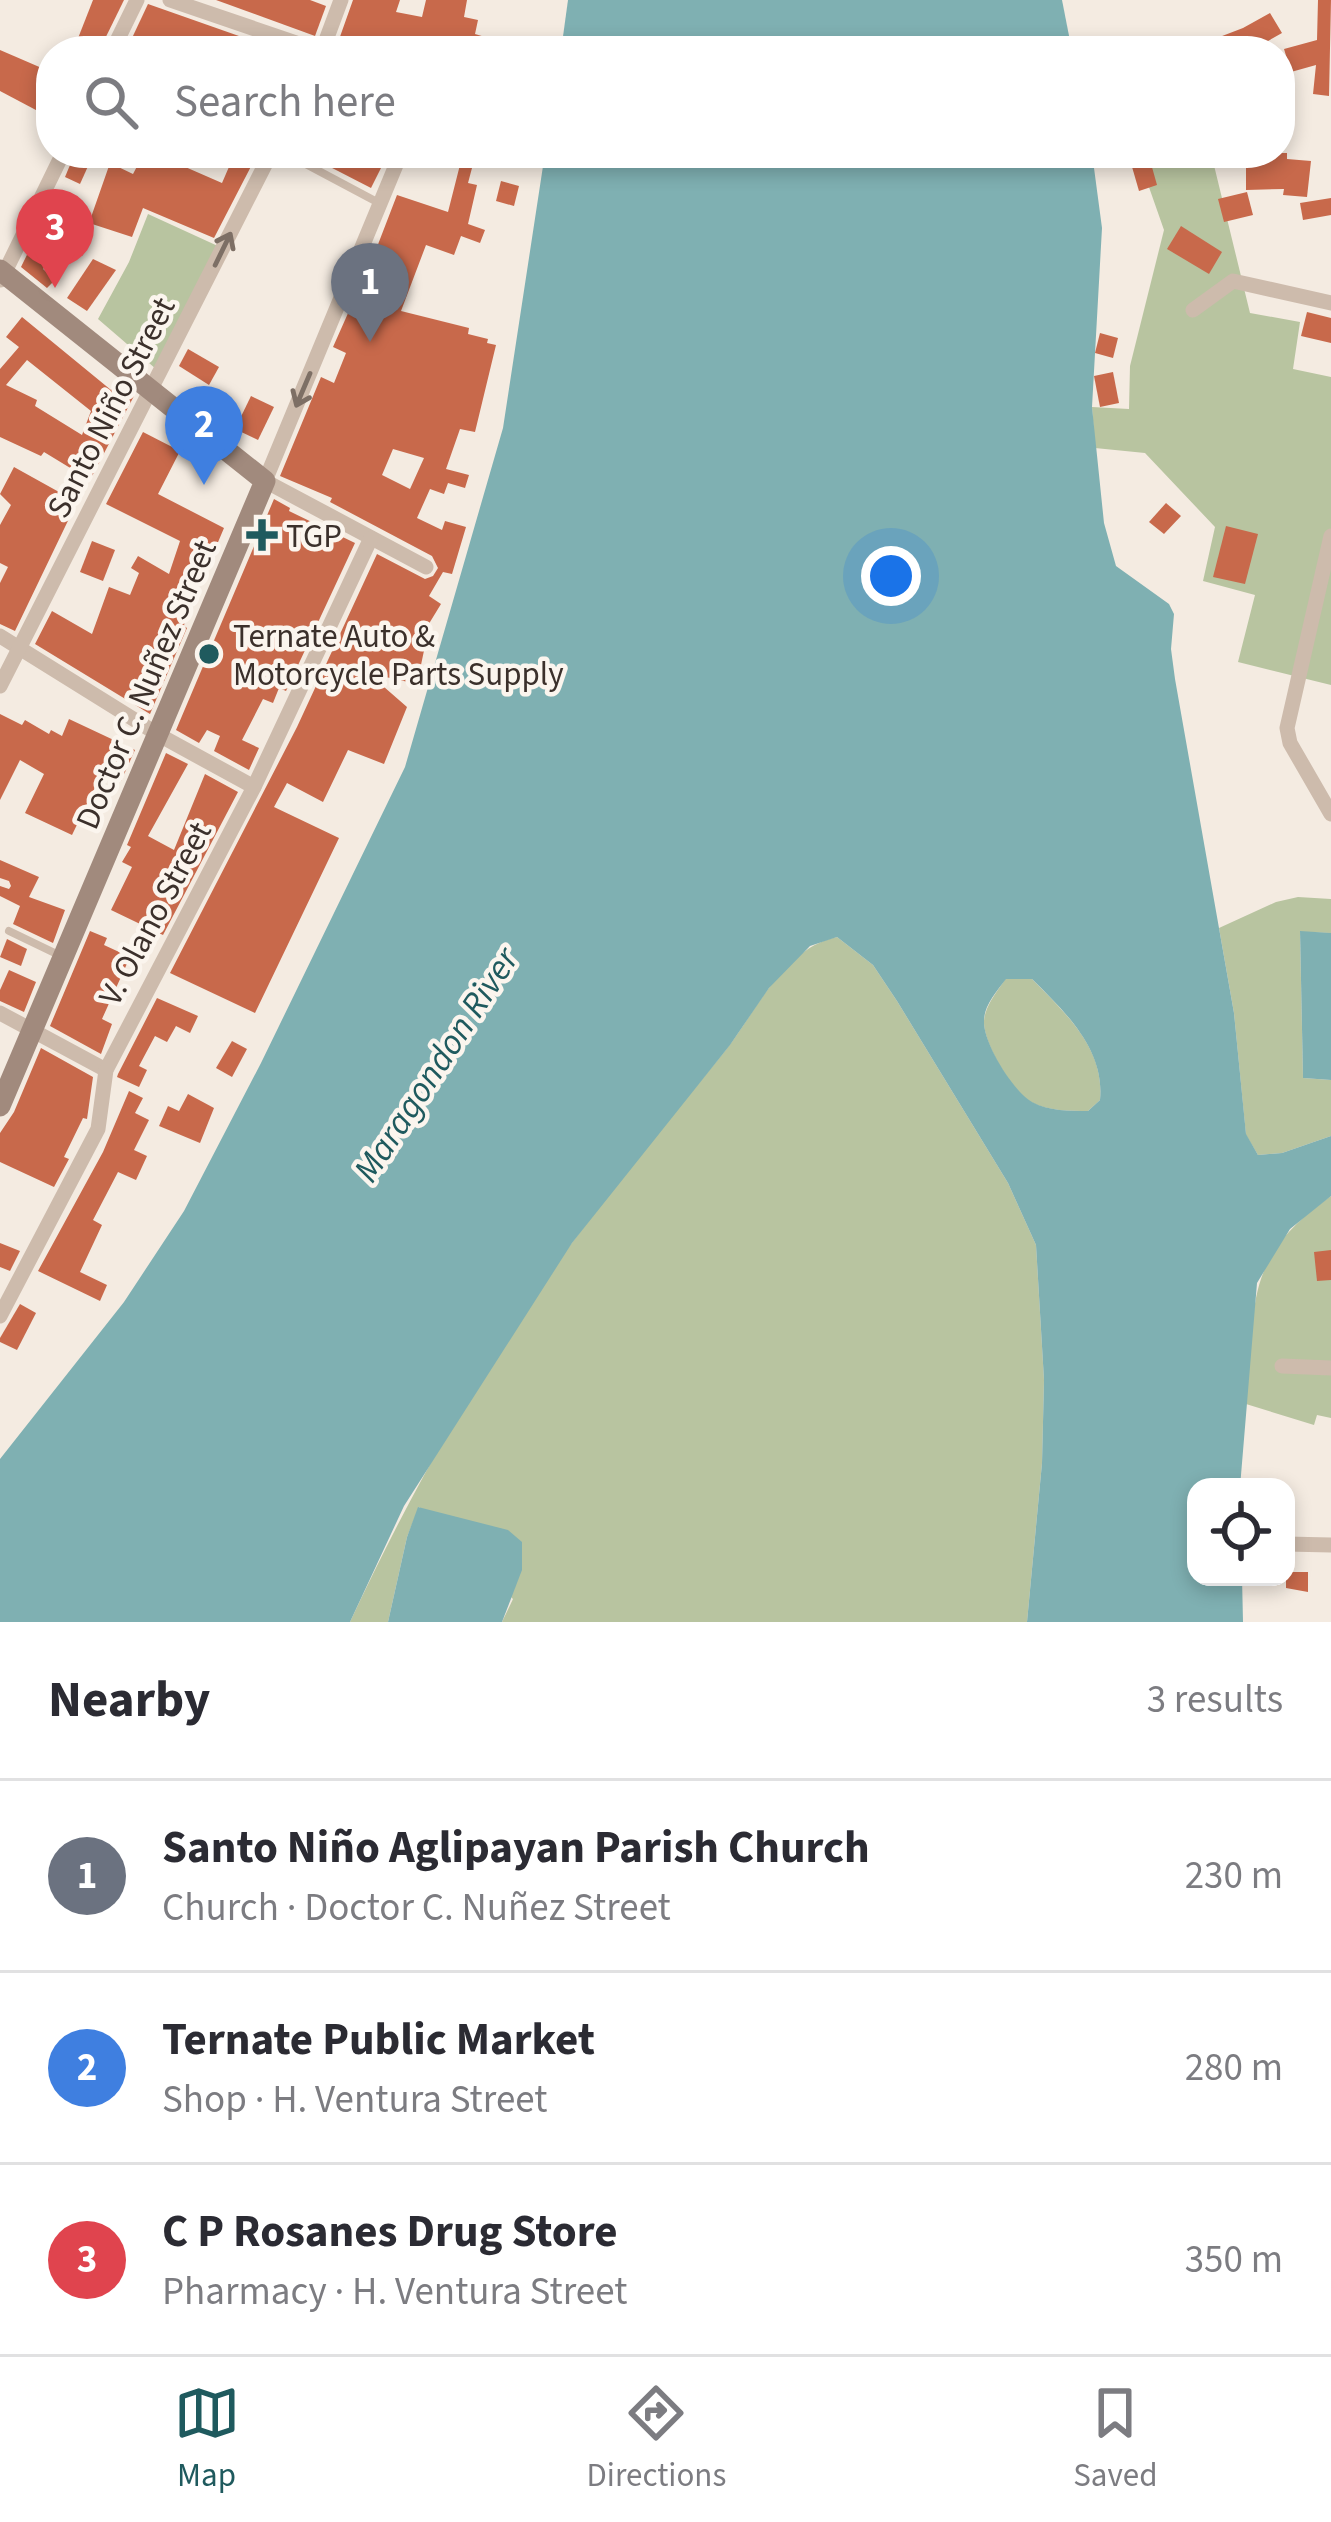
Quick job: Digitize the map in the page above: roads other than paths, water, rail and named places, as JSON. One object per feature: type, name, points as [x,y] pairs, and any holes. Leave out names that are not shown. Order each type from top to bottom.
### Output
[{"type":"main road","points":[[1,275],[265,482]]},
{"type":"main road","name":"Doctor C. Nuñez Street","points":[[0,1106],[265,482]]},
{"type":"street","points":[[119,36],[137,0]]},
{"type":"street","points":[[170,0],[277,36]]},
{"type":"street","points":[[327,36],[341,0]]},
{"type":"street","points":[[1,275],[54,168]]},
{"type":"street","name":"Santo Niño Street","points":[[0,686],[264,168]]},
{"type":"street","name":"Doctor C. Nuñez Street","points":[[265,482],[395,168]]},
{"type":"street","points":[[1193,310],[1233,281],[1331,303]]},
{"type":"street","points":[[265,482],[425,567]]},
{"type":"street","points":[[1331,536],[1287,728],[1290,743],[1331,814]]},
{"type":"street","name":"V. Olano Street","points":[[0,1316],[98,1129],[106,1070],[254,787],[370,538]]},
{"type":"street","points":[[0,636],[159,735],[254,787]]},
{"type":"street","points":[[0,1013],[106,1070]]},
{"type":"street","points":[[1282,1366],[1331,1368]]},
{"type":"street","points":[[1295,1544],[1331,1545]]},
{"type":"lane","points":[[313,168],[380,204]]},
{"type":"lane","points":[[9,931],[64,957]]},
{"type":"water","points":[[568,0],[1062,0],[1069,36],[563,36]]},
{"type":"water","name":"Maragondon River","points":[[543,168],[1094,168],[1102,228],[1092,407],[1104,523],[1116,566],[1169,604],[1174,614],[1175,679],[1234,1013],[1246,1134],[1258,1155],[1282,1153],[1331,1136],[1331,1196],[1290,1229],[1257,1283],[1241,1478],[1187,1478],[1187,1586],[1242,1586],[1243,1622],[1027,1622],[1042,1463],[1044,1380],[1036,1245],[1008,1183],[897,1001],[873,965],[837,937],[810,946],[769,988],[730,1045],[572,1243],[404,1506],[350,1622],[0,1622],[0,1459],[124,1302],[184,1211],[405,767],[503,428]],"holes":[[[1006,979],[1032,979],[1080,1033],[1096,1064],[1100,1100],[1088,1111],[1052,1109],[1032,1102],[1008,1077],[988,1041],[985,1015]]]},
{"type":"water","points":[[1300,931],[1331,933],[1331,1080],[1303,1078]]},
{"type":"water","points":[[418,1507],[508,1530],[522,1542],[522,1570],[502,1622],[388,1622]]},
{"type":"place","name":"C P Rosanes Drug Store","points":[[55,288]]},
{"type":"place","name":"Santo Niño Aglipayan Parish Church","points":[[370,342]]},
{"type":"place","name":"Ternate Public Market","points":[[204,485]]},
{"type":"place","name":"TGP","points":[[262,535]]},
{"type":"place","name":"Ternate Auto & Motorcycle Parts Supply","points":[[209,654]]}]
